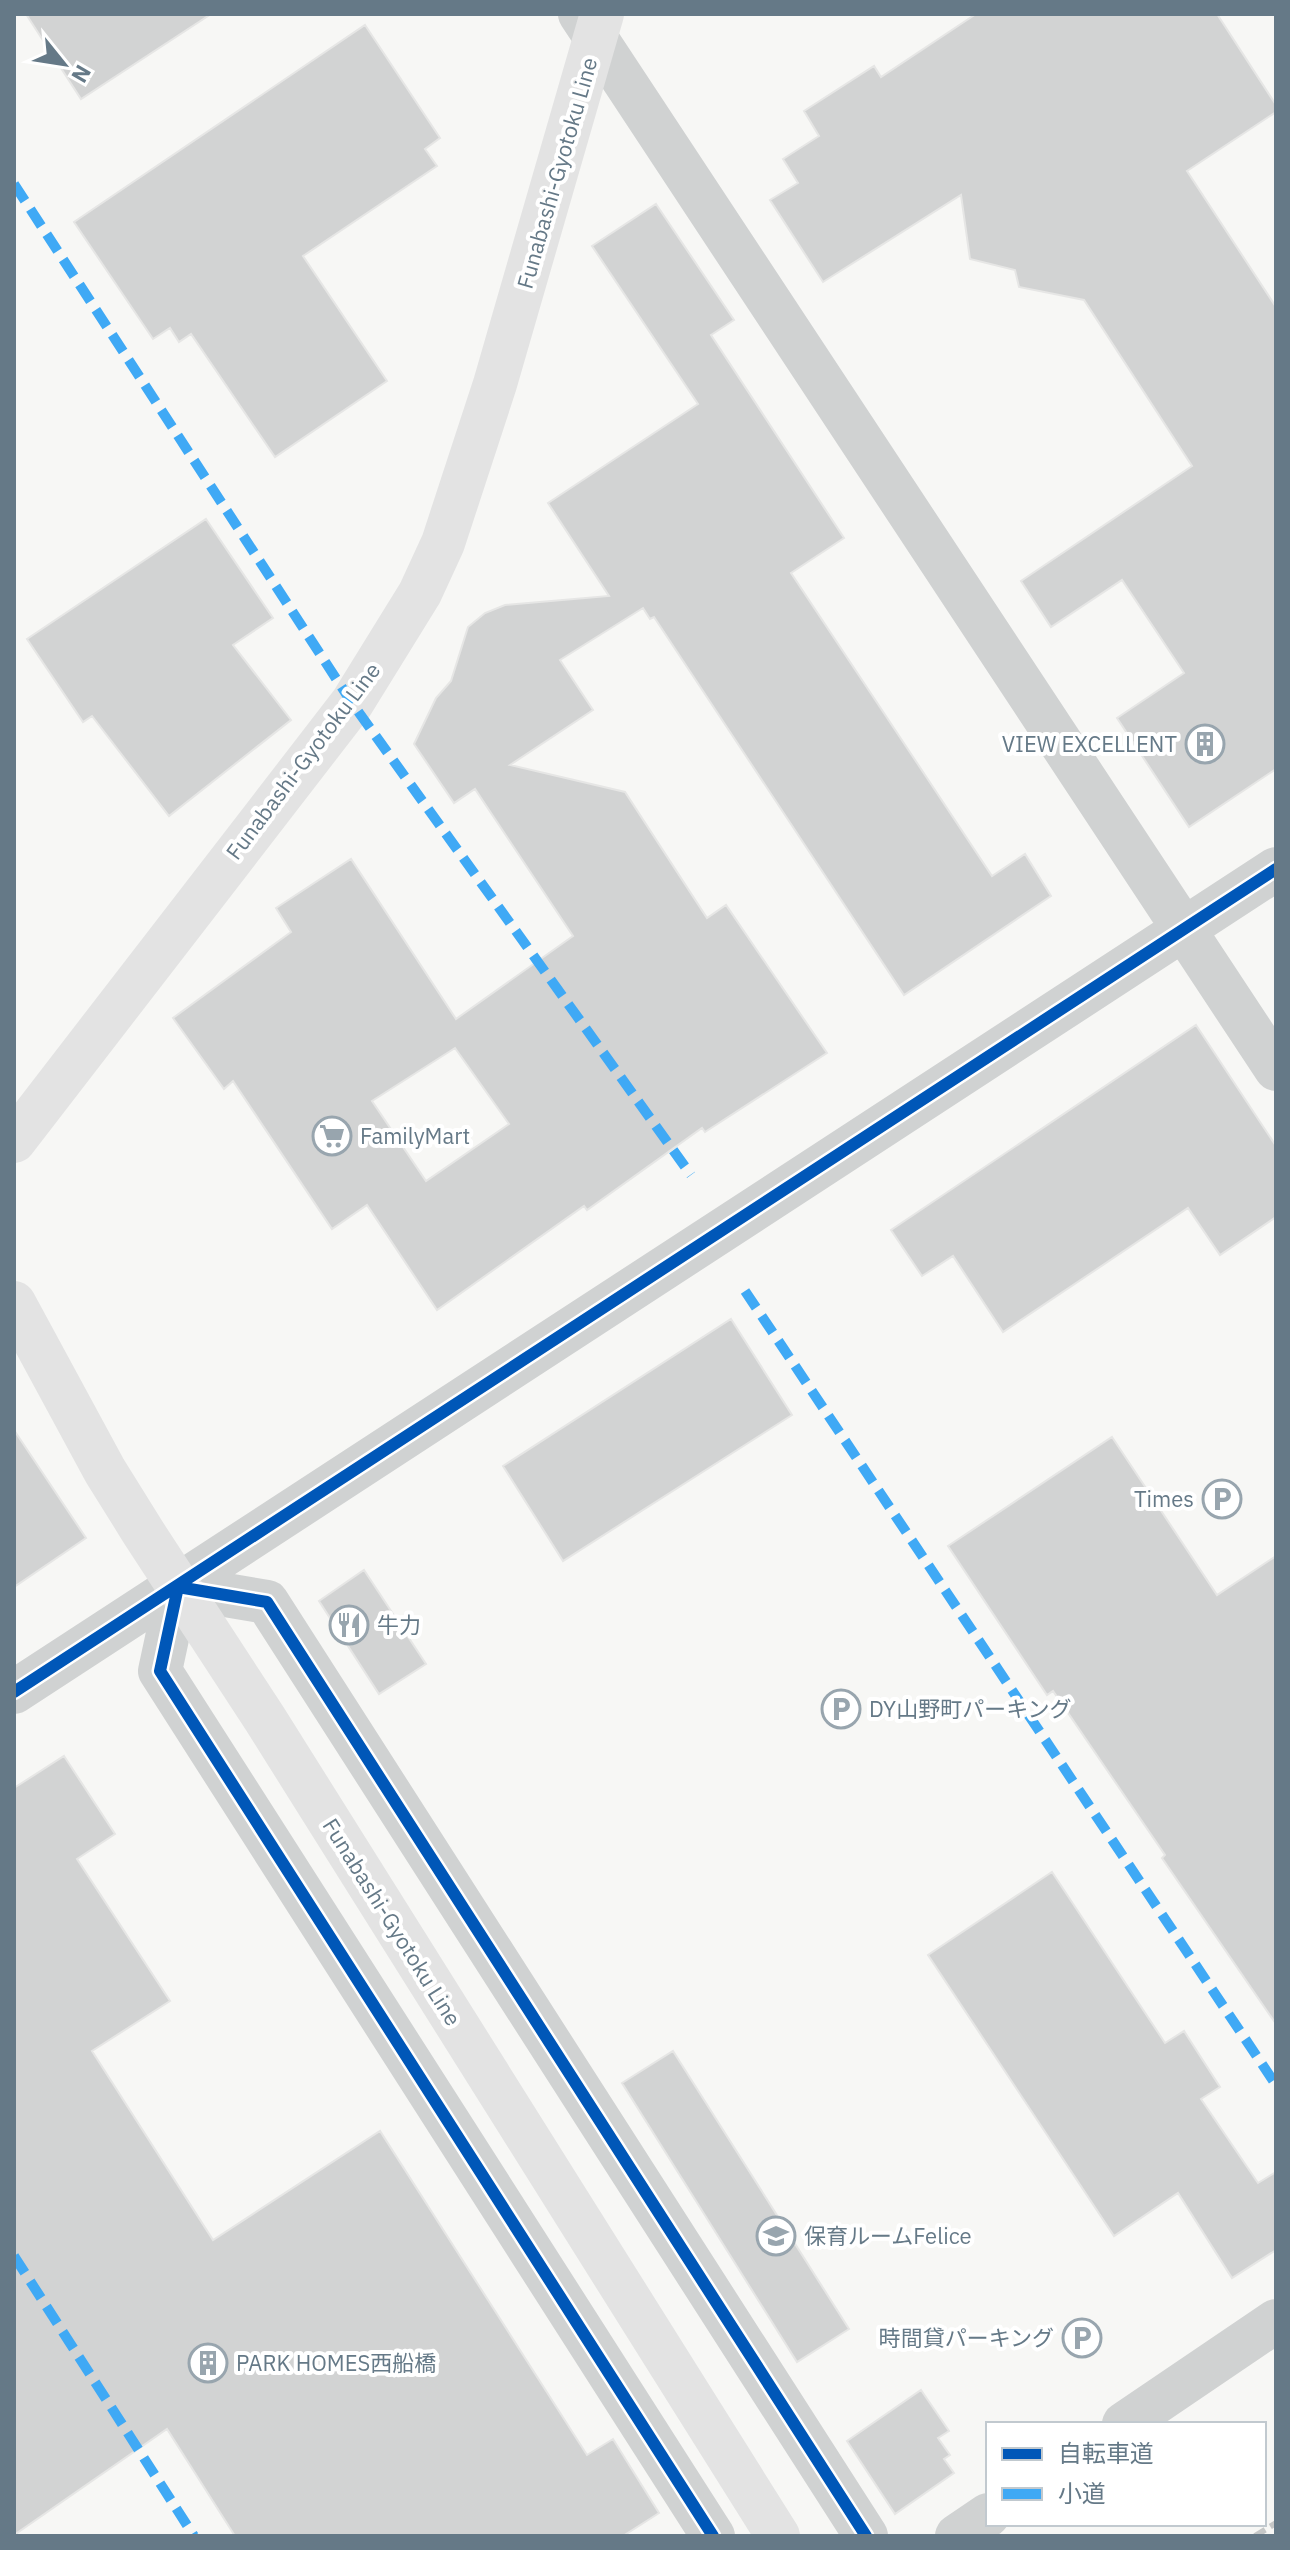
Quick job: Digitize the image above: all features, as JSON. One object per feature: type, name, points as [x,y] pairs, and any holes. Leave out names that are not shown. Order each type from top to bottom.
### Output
[{"type":"main road","name":"Funabashi-Gyotoku Line","points":[[14,1141],[352,703],[420,593],[443,543],[495,384],[593,22]]},
{"type":"main road","name":"Funabashi-Gyotoku Line","points":[[14,1303],[105,1471],[265,1719],[778,2536]]},
{"type":"street","points":[[593,22],[1276,1069]]},
{"type":"street","points":[[14,1692],[1276,869]]},
{"type":"street","points":[[178,1587],[160,1671],[713,2536]]},
{"type":"street","points":[[178,1587],[267,1602],[866,2536]]},
{"type":"street","points":[[1127,2422],[1276,2321]]},
{"type":"street","points":[[957,2536],[986,2516]]},
{"type":"building","points":[[26,14],[211,14],[81,99]]},
{"type":"building","points":[[976,14],[1217,14],[1276,105],[1276,112],[1187,171],[1276,307],[1276,769],[1189,827],[1117,718],[1184,673],[1122,580],[1051,627],[1021,581],[1192,466],[1084,300],[1019,287],[1015,270],[970,259],[961,195],[823,282],[770,200],[798,183],[783,159],[819,136],[804,111],[874,66],[881,77]]},
{"type":"building","points":[[365,25],[440,138],[425,149],[437,166],[303,256],[387,381],[275,457],[191,334],[179,342],[170,328],[153,339],[74,222]]},
{"type":"building","points":[[656,204],[734,320],[711,335],[844,538],[791,573],[992,876],[1025,854],[1051,896],[904,995],[654,617],[650,619],[643,608],[560,660],[593,710],[510,765],[625,792],[707,918],[726,905],[827,1053],[705,1132],[702,1128],[587,1210],[584,1206],[437,1310],[367,1205],[332,1229],[233,1081],[224,1089],[173,1018],[291,932],[276,908],[351,859],[456,1019],[573,936],[475,789],[454,803],[414,744],[436,698],[451,681],[468,627],[485,613],[505,605],[609,596],[548,503],[698,404],[592,246]],"holes":[[[455,1048],[509,1124],[426,1181],[372,1101]]]},
{"type":"building","points":[[206,519],[273,618],[233,645],[291,720],[169,816],[92,716],[83,722],[27,639]]},
{"type":"building","points":[[1196,1025],[1276,1146],[1276,1217],[1220,1255],[1188,1208],[1003,1332],[953,1256],[922,1276],[891,1230]]},
{"type":"building","points":[[731,1319],[792,1415],[563,1561],[503,1466]]},
{"type":"building","points":[[14,1430],[86,1538],[14,1587]]},
{"type":"building","points":[[1112,1437],[1217,1595],[1276,1556],[1276,2024],[1053,1691],[1047,1695],[948,1546]]},
{"type":"building","points":[[364,1570],[426,1664],[379,1694],[319,1601]]},
{"type":"building","points":[[64,1756],[115,1834],[77,1859],[170,2001],[92,2051],[213,2240],[380,2131],[587,2455],[613,2439],[659,2513],[623,2536],[235,2536],[167,2429],[14,2535],[14,1788]]},
{"type":"building","points":[[1052,1872],[1165,2043],[1184,2031],[1220,2087],[1201,2099],[1258,2183],[1276,2172],[1276,2250],[1232,2278],[1178,2193],[1114,2236],[928,1955]]},
{"type":"building","points":[[673,2051],[849,2329],[797,2362],[622,2083]]},
{"type":"building","points":[[921,2390],[949,2431],[938,2438],[950,2455],[944,2459],[954,2473],[895,2514],[847,2441]]},
{"type":"railway","points":[[1255,2536],[1276,2523]]},
{"type":"marked path","points":[[14,184],[352,703],[691,1175]]},
{"type":"marked path","points":[[745,1291],[1276,2085]]},
{"type":"marked path","points":[[14,2256],[194,2536]]},
{"type":"cycle path","points":[[14,1692],[1276,869]]},
{"type":"cycle path","points":[[713,2536],[160,1671],[178,1587],[267,1602],[866,2536]]},
{"type":"place","name":"VIEW EXCELLENT","points":[[1205,744]]},
{"type":"place","name":"FamilyMart","points":[[332,1136]]},
{"type":"place","name":"Times","points":[[1222,1499]]},
{"type":"place","name":"牛力","points":[[349,1625]]},
{"type":"place","name":"DY山野町パーキング","points":[[841,1709]]},
{"type":"place","name":"保育ルームFelice","points":[[776,2236]]},
{"type":"place","name":"時間貸パーキング","points":[[1082,2338]]},
{"type":"place","name":"PARK HOMES西船橋","points":[[208,2363]]}]
